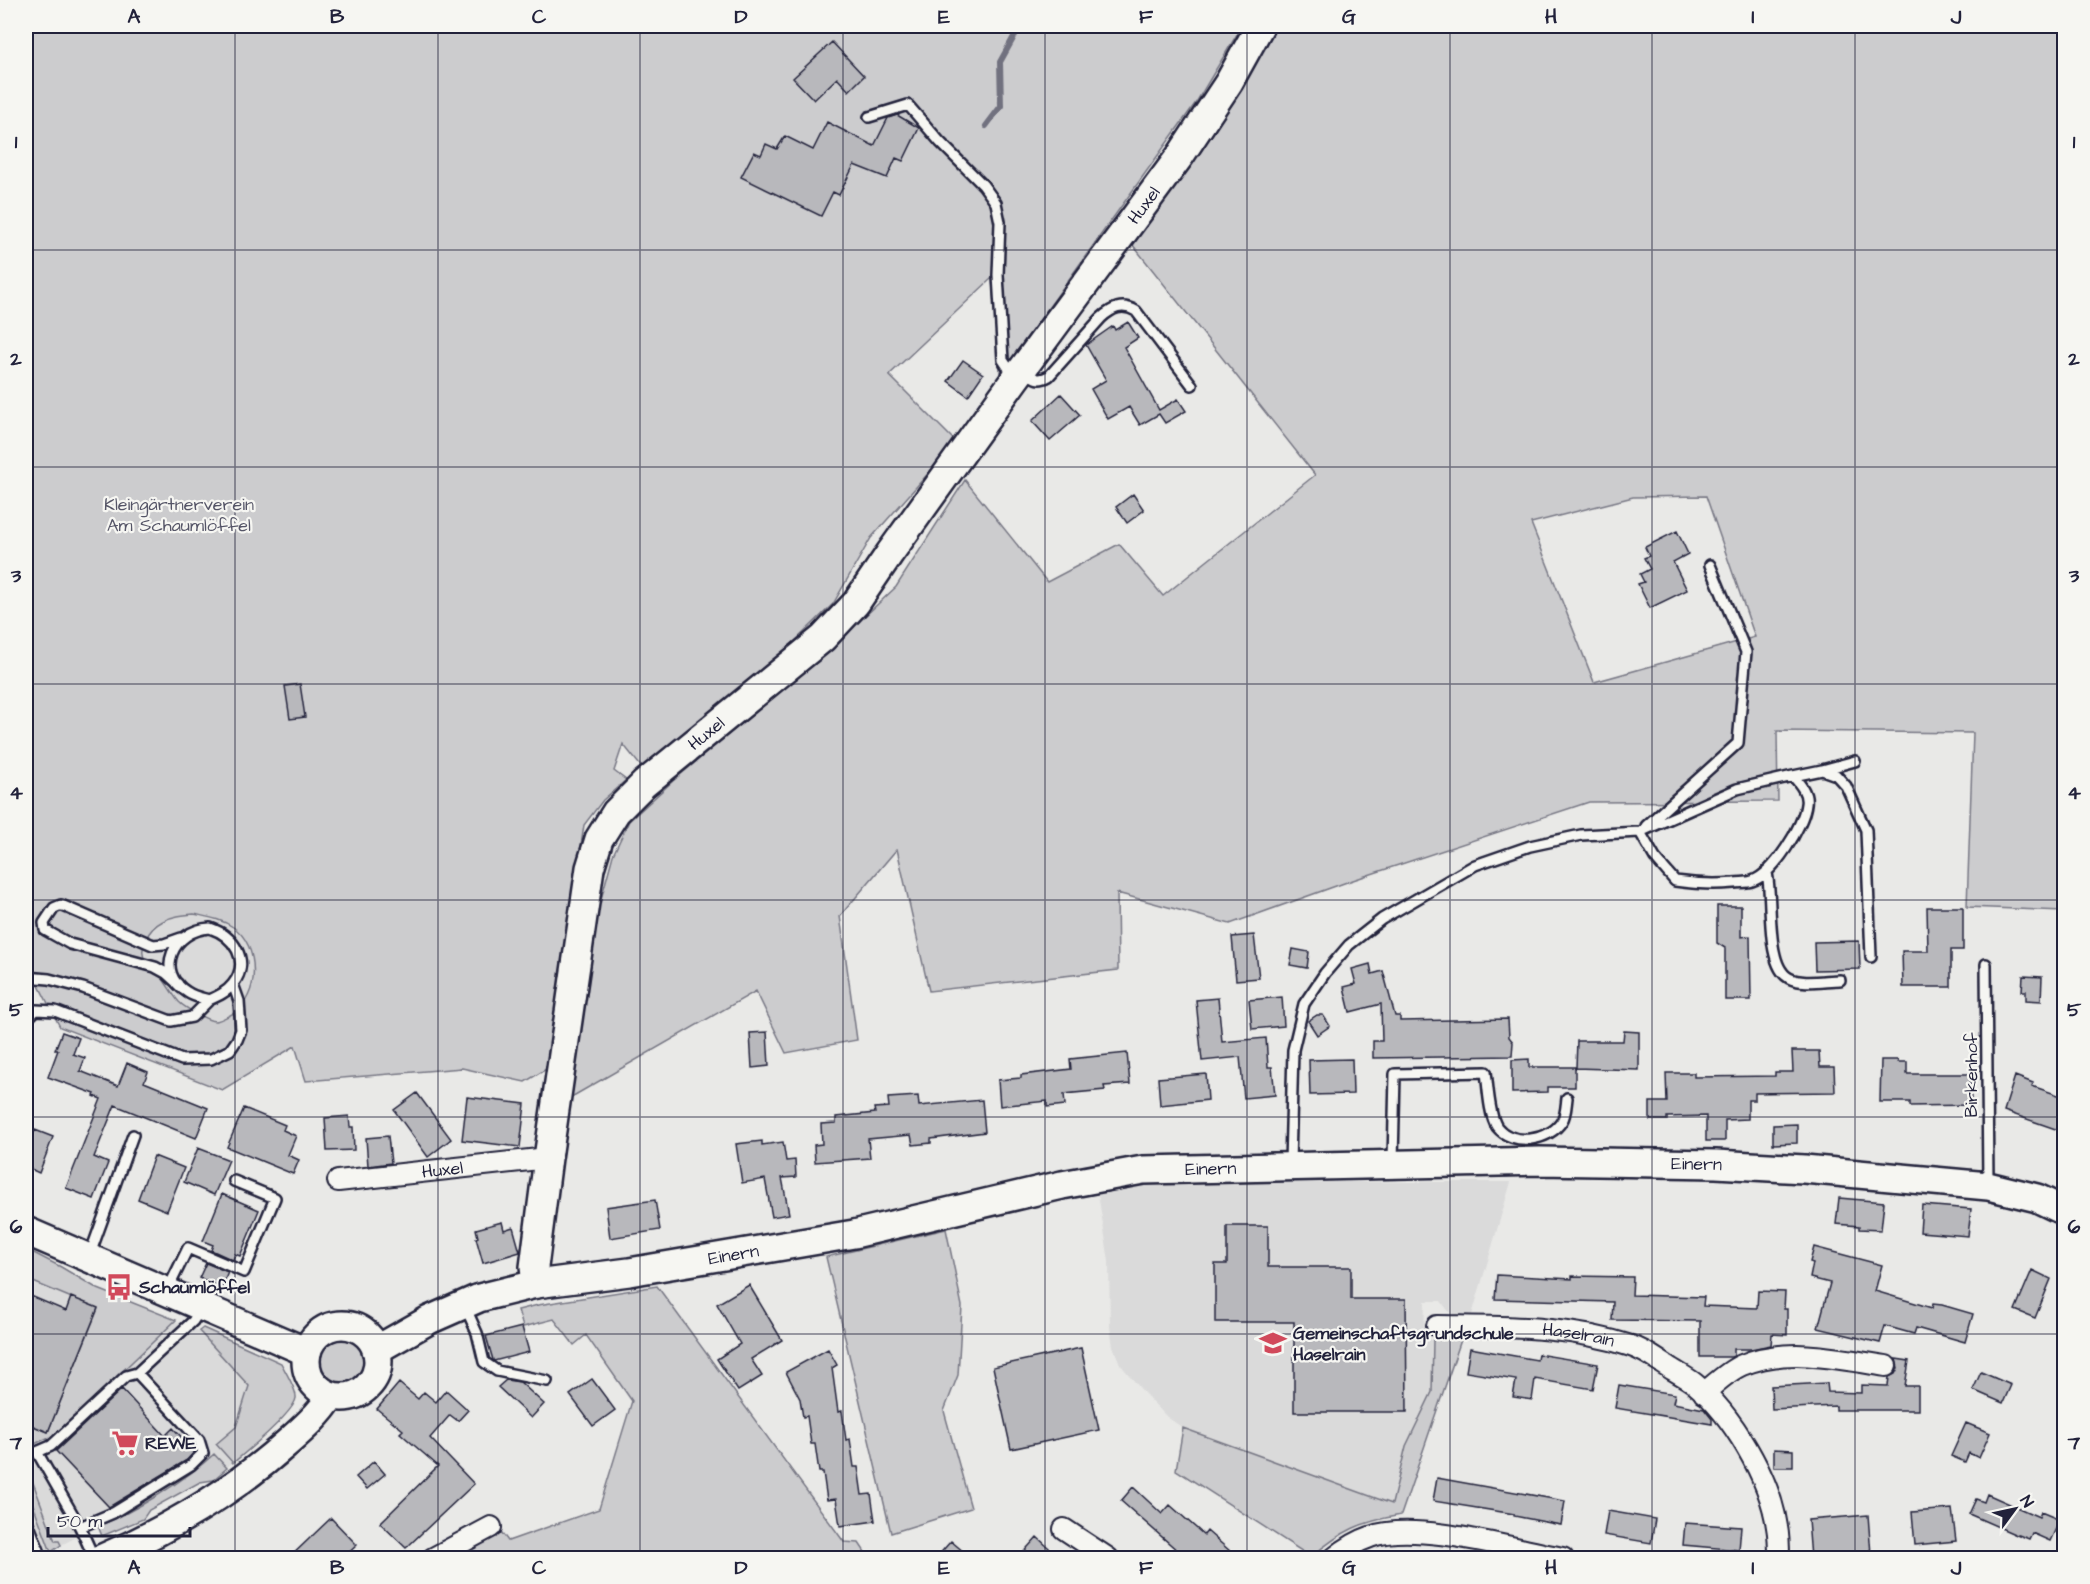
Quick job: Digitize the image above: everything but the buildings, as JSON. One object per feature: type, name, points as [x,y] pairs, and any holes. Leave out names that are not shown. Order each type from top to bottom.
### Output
[{"type":"main road","name":"Huxel","points":[[536,1284],[534,1267],[548,1158],[590,868],[599,838],[616,812],[644,784],[823,638],[856,603],[1019,374],[1180,156],[1229,82],[1260,26]]},
{"type":"main road","name":"Einern","points":[[376,1350],[410,1329],[478,1298],[536,1284],[629,1272],[812,1234],[854,1234],[1062,1185],[1143,1170],[1540,1161],[1716,1164],[1815,1169],[1988,1186],[2037,1198],[2064,1211]]},
{"type":"main road","points":[[26,1231],[307,1352]]},
{"type":"main road","points":[[340,1325],[358,1329],[372,1341],[376,1350],[378,1358],[376,1373],[367,1387],[354,1395],[331,1396],[315,1386],[310,1379],[307,1370],[307,1352],[316,1336],[332,1327],[340,1325]]},
{"type":"main road","points":[[103,1558],[150,1538],[240,1482],[304,1429],[331,1396]]},
{"type":"street","name":"Huxel","points":[[338,1181],[548,1158]]},
{"type":"street","name":"Haselrain","points":[[1437,1326],[1559,1329],[1633,1346],[1694,1383],[1737,1433],[1760,1475],[1778,1527],[1779,1558]]},
{"type":"street","points":[[1704,1393],[1741,1365],[1770,1357],[1802,1354],[1886,1366]]},
{"type":"street","points":[[433,1558],[491,1527]]},
{"type":"street","points":[[1064,1529],[1108,1558]]},
{"type":"street","points":[[1334,1558],[1369,1537],[1392,1532],[1439,1534],[1563,1558]]},
{"type":"lane","points":[[869,117],[908,105],[940,142],[983,185],[996,203],[1000,222],[998,275],[1003,360],[1019,374],[1042,380],[1049,376],[1110,310],[1128,306],[1136,311],[1192,385]]},
{"type":"lane","points":[[1640,832],[1738,743],[1746,652],[1710,565]]},
{"type":"lane","points":[[1290,1165],[1293,1050],[1304,1004],[1325,973],[1349,945],[1382,919],[1475,865],[1530,846],[1581,835],[1640,832],[1737,789],[1856,761]]},
{"type":"lane","points":[[1822,770],[1836,775],[1846,786],[1866,830],[1871,957]]},
{"type":"lane","points":[[1640,832],[1655,858],[1675,881],[1705,886],[1753,881],[1767,873],[1778,860],[1799,826],[1807,803],[1803,787],[1793,776]]},
{"type":"lane","points":[[1767,873],[1773,949],[1778,968],[1789,978],[1800,981],[1840,980]]},
{"type":"lane","points":[[26,977],[49,978],[83,988],[171,1022],[192,1017],[209,1000],[226,992],[233,984],[240,965],[239,954],[228,937],[220,931],[210,928],[200,929],[164,944],[153,945],[61,905],[54,908],[44,923],[45,930],[70,944],[155,967],[166,973],[185,992],[209,1000]]},
{"type":"lane","points":[[178,984],[171,965],[175,946],[181,938]]},
{"type":"lane","name":"Birkenhof","points":[[1986,964],[1988,1186]]},
{"type":"lane","points":[[26,1020],[36,1010],[55,1011],[182,1060],[211,1059],[230,1050],[241,1030],[239,1001],[233,984]]},
{"type":"lane","points":[[1393,1164],[1395,1074],[1486,1072],[1489,1102],[1497,1127],[1513,1138],[1531,1140],[1554,1132],[1564,1119],[1567,1098]]},
{"type":"lane","points":[[89,1257],[134,1135]]},
{"type":"lane","points":[[166,1291],[188,1248],[244,1272],[275,1198],[234,1181]]},
{"type":"lane","points":[[464,1304],[477,1333],[484,1362],[497,1371],[547,1381]]},
{"type":"lane","points":[[94,1558],[80,1527],[38,1452],[51,1446],[126,1376],[137,1372],[193,1321],[203,1307]]},
{"type":"lane","points":[[80,1527],[112,1513],[191,1465],[203,1453],[199,1440],[137,1372]]},
{"type":"lane","points":[[26,1518],[42,1558]]},
{"type":"shaded area","points":[[194,914],[218,919],[234,927],[243,936],[250,950],[253,965],[253,977],[248,995],[233,1014],[215,1021],[202,1017],[179,1003],[146,962],[143,950],[146,938],[162,921]]},
{"type":"shaded area","name":"Gemeinschaftsgrundschule Haselrain","points":[[1511,1182],[1472,1315],[1452,1316],[1441,1301],[1425,1301],[1424,1339],[1433,1340],[1432,1392],[1406,1446],[1392,1504],[1183,1428],[1167,1417],[1120,1364],[1113,1346],[1110,1327],[1109,1261],[1098,1194],[1153,1184]]},
{"type":"shaded area","points":[[26,1249],[98,1289],[199,1331],[203,1328],[278,1360],[296,1393],[294,1404],[279,1421],[213,1480],[200,1482],[149,1510],[143,1519],[102,1536],[98,1526],[59,1548],[26,1558]]},
{"type":"green space","name":"Kleingärtnerverein Am Schaumlöffel","points":[[26,26],[1242,26],[1197,101],[1000,375],[992,278],[889,375],[956,442],[871,538],[833,604],[758,677],[643,769],[623,744],[614,771],[626,780],[603,800],[584,825],[548,1068],[525,1082],[462,1068],[306,1081],[295,1046],[222,1090],[60,1027],[26,960]],"holes":[[[194,914],[219,920],[233,927],[242,935],[252,958],[254,971],[248,996],[232,1014],[217,1021],[201,1016],[179,1002],[144,957],[146,939],[158,924],[166,919]]]},
{"type":"green space","points":[[1270,26],[2064,26],[2064,911],[1967,907],[1973,733],[1777,731],[1778,801],[1589,802],[1347,882],[1230,924],[1117,893],[1118,970],[929,991],[897,849],[840,916],[857,1040],[786,1053],[756,991],[568,1099],[597,914],[613,855],[629,821],[674,780],[817,661],[896,587],[965,480],[1047,582],[1119,544],[1163,596],[1315,475],[1132,244],[1195,156]],"holes":[[[1706,496],[1755,637],[1594,682],[1531,523],[1633,497]]]},
{"type":"green space","points":[[946,1229],[962,1306],[958,1375],[944,1411],[971,1508],[891,1533],[826,1257]]},
{"type":"green space","points":[[26,1249],[98,1289],[176,1320],[49,1441],[47,1438],[26,1448],[26,1423],[48,1432],[98,1309],[26,1279]]},
{"type":"green space","points":[[657,1286],[844,1542],[859,1543],[869,1558],[455,1558],[502,1533],[508,1541],[599,1509],[632,1401],[586,1335],[574,1345],[554,1319],[523,1327],[518,1310]]},
{"type":"green space","points":[[203,1328],[281,1363],[296,1395],[294,1404],[288,1413],[233,1463],[216,1444],[236,1427],[249,1386],[199,1331]]},
{"type":"green space","points":[[1462,1337],[1401,1515],[1353,1528],[1311,1557],[1176,1470],[1183,1428],[1392,1504],[1406,1446],[1432,1392],[1433,1340]]},
{"type":"green space","points":[[341,1338],[357,1345],[364,1361],[357,1377],[341,1384],[325,1377],[318,1361],[325,1345]]},
{"type":"green space","points":[[214,1454],[227,1468],[213,1480],[200,1482],[149,1510],[143,1519],[102,1536],[98,1526],[159,1494]]},
{"type":"green space","points":[[26,1464],[55,1541],[59,1541],[61,1545],[51,1552],[26,1486]]},
{"type":"waterway","points":[[986,126],[1001,106],[1000,62],[1020,26]]},
{"type":"place","name":"Schaumlöffel","points":[[119,1287]]},
{"type":"place","name":"Gemeinschaftsgrundschule Haselrain","points":[[1273,1343]]},
{"type":"place","name":"REWE","points":[[125,1443]]}]
